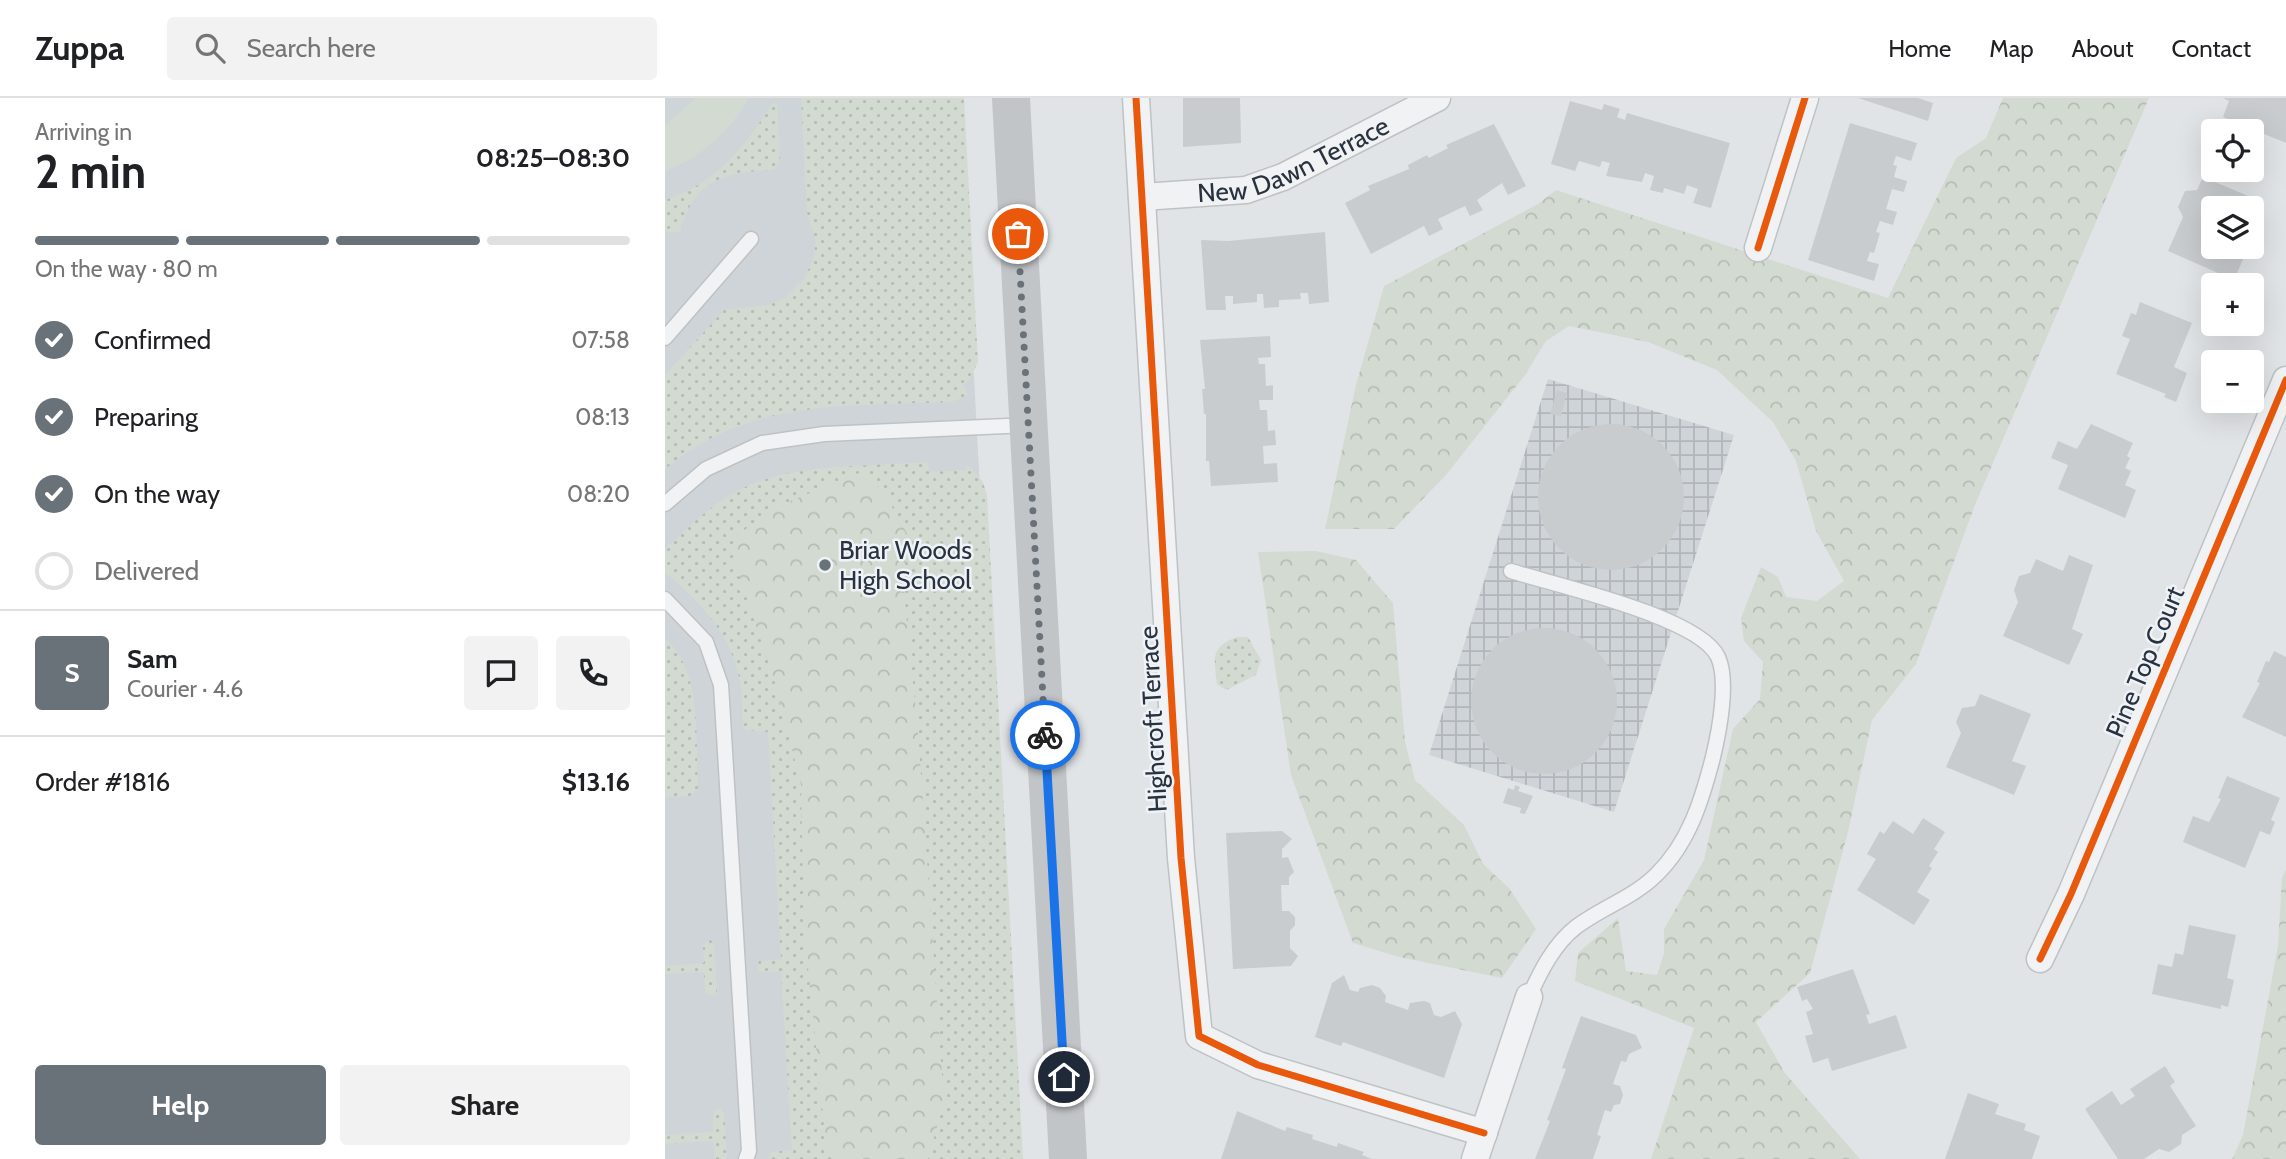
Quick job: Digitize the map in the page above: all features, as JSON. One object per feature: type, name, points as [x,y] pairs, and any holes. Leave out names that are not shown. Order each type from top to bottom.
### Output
[{"type":"main road","points":[[1011,98],[1068,1159]]},
{"type":"street","name":"Highcroft Terrace","points":[[1136,98],[1181,858],[1199,1036],[1258,1065],[1483,1133]]},
{"type":"street","name":"New Dawn Terrace","points":[[1142,197],[1246,190],[1283,177],[1437,98]]},
{"type":"street","points":[[1758,248],[1805,98]]},
{"type":"street","name":"Pine Top Court","points":[[2040,959],[2071,894],[2286,380]]},
{"type":"street","points":[[1475,1159],[1529,997]]},
{"type":"lane","points":[[665,338],[751,239]]},
{"type":"lane","points":[[665,504],[706,468],[762,443],[824,434],[1028,425]]},
{"type":"lane","points":[[1511,571],[1675,622],[1705,639],[1719,658],[1723,692],[1717,740],[1705,787],[1675,857],[1653,879],[1574,928],[1547,960],[1529,997]]},
{"type":"lane","points":[[665,599],[706,642],[721,685],[749,1151],[746,1159]]},
{"type":"shaded area","name":"Briar Woods High School","points":[[665,98],[959,98],[1016,1159],[665,1159]]},
{"type":"shaded area","points":[[1548,379],[1734,435],[1614,812],[1429,755]]},
{"type":"green space","points":[[696,98],[749,98],[724,132],[713,142],[690,159],[665,171],[665,125]]},
{"type":"green space","points":[[801,98],[964,98],[978,362],[970,379],[963,386],[969,395],[951,402],[837,406],[765,418],[730,430],[697,446],[665,469],[665,375],[724,310],[769,305],[786,297],[804,279],[813,260],[816,242],[807,213]]},
{"type":"green space","points":[[2003,98],[2149,98],[1975,505],[1916,664],[1872,720],[1848,832],[1810,973],[1756,1022],[1784,1072],[1860,1159],[1651,1159],[1694,1028],[1575,981],[1578,953],[1618,918],[1626,971],[1657,975],[1664,953],[1664,929],[1704,860],[1733,729],[1760,699],[1763,662],[1744,641],[1741,618],[1761,567],[1778,577],[1786,597],[1817,601],[1844,581],[1816,531],[1796,461],[1773,422],[1717,370],[1648,342],[1569,326],[1546,341],[1525,375],[1446,475],[1394,529],[1325,529],[1356,385],[1384,286],[1538,204],[1556,190],[1888,298],[1956,158],[1986,138]]},
{"type":"green space","points":[[772,103],[777,103],[780,162],[774,170],[740,173],[713,182],[693,201],[680,232],[665,232],[665,200],[683,193],[714,174],[740,149]]},
{"type":"green space","points":[[928,462],[929,472],[966,470],[967,465],[969,466],[983,482],[987,496],[1023,1159],[768,1159],[772,1152],[792,1150],[781,972],[760,972],[757,969],[759,961],[781,959],[768,732],[745,730],[741,686],[731,651],[714,622],[665,572],[665,549],[714,506],[732,494],[776,476],[827,468]]},
{"type":"green space","points":[[866,470],[886,496],[909,537],[903,582],[918,732],[944,1103],[928,1159],[839,1159],[826,1145],[804,928],[801,784],[774,679],[736,566],[736,536],[776,507]]},
{"type":"green space","points":[[1316,551],[1356,560],[1393,603],[1405,742],[1415,780],[1464,825],[1483,864],[1509,888],[1536,929],[1502,978],[1399,957],[1353,943],[1291,775],[1258,552]]},
{"type":"green space","points":[[1237,637],[1248,637],[1261,660],[1256,675],[1226,690],[1217,684],[1216,654],[1222,645]]},
{"type":"green space","points":[[665,638],[677,653],[692,688],[697,729],[698,788],[691,796],[665,797]]},
{"type":"green space","points":[[2286,869],[2286,1159],[2232,1159],[2243,1135],[2278,946],[2282,878]]},
{"type":"green space","points":[[710,939],[714,944],[717,992],[713,996],[705,992],[704,972],[665,974],[665,966],[704,963],[703,945]]},
{"type":"green space","points":[[717,1108],[724,1110],[727,1159],[715,1159],[713,1141],[665,1144],[665,1135],[713,1132],[713,1113]]},
{"type":"building","points":[[1183,98],[1240,98],[1241,143],[1183,147]]},
{"type":"building","points":[[1858,98],[1918,98],[1933,103],[1928,121]]},
{"type":"building","points":[[2223,98],[2286,98],[2286,143],[2264,134],[2264,119],[2223,117],[2229,101]]},
{"type":"building","points":[[1570,101],[1602,110],[1604,104],[1620,109],[1617,117],[1625,120],[1627,113],[1730,143],[1711,208],[1693,203],[1698,189],[1687,185],[1684,194],[1664,188],[1663,193],[1650,190],[1654,176],[1645,173],[1642,182],[1606,176],[1610,163],[1602,161],[1600,167],[1579,161],[1575,171],[1551,164]]},
{"type":"building","points":[[1850,123],[1917,143],[1911,161],[1896,156],[1893,165],[1897,166],[1894,177],[1907,181],[1904,192],[1892,189],[1886,209],[1897,212],[1893,225],[1880,221],[1876,232],[1880,233],[1874,253],[1870,252],[1867,261],[1879,264],[1874,281],[1808,260]]},
{"type":"building","points":[[1494,124],[1526,186],[1508,195],[1502,183],[1477,200],[1483,210],[1470,216],[1465,206],[1438,219],[1443,229],[1429,236],[1424,226],[1371,254],[1345,203],[1370,190],[1368,186],[1409,169],[1408,165],[1427,155],[1429,158],[1448,148],[1446,145]]},
{"type":"building","points":[[2201,181],[2215,182],[2248,196],[2201,196],[2201,259],[2243,259],[2237,273],[2218,273],[2168,251],[2183,217],[2178,207],[2185,191],[2197,190]]},
{"type":"building","points":[[1325,232],[1329,302],[1309,304],[1308,293],[1300,293],[1301,299],[1279,300],[1279,307],[1264,308],[1263,294],[1257,294],[1257,302],[1233,304],[1233,296],[1225,296],[1226,310],[1206,310],[1201,240],[1228,241]]},
{"type":"building","points":[[2140,302],[2192,323],[2174,367],[2187,373],[2176,402],[2164,397],[2166,394],[2116,374],[2130,339],[2122,336],[2131,313],[2136,315]]},
{"type":"building","points":[[1270,336],[1271,357],[1258,358],[1259,364],[1265,364],[1266,386],[1273,385],[1273,400],[1259,400],[1260,410],[1267,410],[1268,431],[1275,430],[1276,445],[1263,446],[1264,464],[1277,463],[1278,482],[1211,486],[1209,461],[1206,461],[1206,414],[1202,389],[1205,389],[1200,340]]},
{"type":"building","points":[[1557,390],[1567,393],[1561,416],[1550,414]]},
{"type":"building","points":[[1611,424],[1639,430],[1662,446],[1678,469],[1684,497],[1678,525],[1662,548],[1639,564],[1611,570],[1583,564],[1560,548],[1544,525],[1538,497],[1544,469],[1560,446],[1583,430]]},
{"type":"building","points":[[2091,424],[2133,443],[2127,456],[2130,458],[2125,468],[2131,471],[2125,485],[2136,490],[2125,518],[2058,489],[2068,465],[2051,458],[2058,441],[2077,449]]},
{"type":"building","points":[[2069,555],[2093,565],[2072,629],[2083,634],[2069,665],[2003,636],[2018,602],[2014,590],[2019,576],[2030,573],[2036,559],[2063,571]]},
{"type":"building","points":[[1544,628],[1572,634],[1595,650],[1611,673],[1617,701],[1611,729],[1595,752],[1572,768],[1544,774],[1516,768],[1493,752],[1477,729],[1471,701],[1477,673],[1493,650],[1516,634]]},
{"type":"building","points":[[2274,651],[2286,657],[2286,737],[2242,717],[2260,683],[2257,682],[2266,661],[2269,662]]},
{"type":"building","points":[[1980,694],[2031,714],[2012,761],[2026,766],[2014,795],[1946,767],[1961,733],[1956,722],[1962,708],[1975,706]]},
{"type":"building","points":[[2227,776],[2280,798],[2271,820],[2275,822],[2270,835],[2260,831],[2245,868],[2183,842],[2193,816],[2209,822],[2221,799],[2218,798]]},
{"type":"building","points":[[1515,785],[1520,787],[1518,791],[1533,796],[1525,814],[1520,813],[1521,808],[1503,803],[1508,788],[1514,790]]},
{"type":"building","points":[[1923,818],[1945,832],[1934,849],[1938,852],[1929,866],[1932,868],[1917,892],[1930,900],[1914,925],[1857,890],[1876,859],[1867,854],[1880,831],[1884,834],[1893,821],[1913,834]]},
{"type":"building","points":[[1282,831],[1292,839],[1282,849],[1282,858],[1288,857],[1294,872],[1289,877],[1289,885],[1281,885],[1282,911],[1289,911],[1295,917],[1295,925],[1290,931],[1290,948],[1298,956],[1291,966],[1233,969],[1226,833]]},
{"type":"building","points":[[2189,925],[2236,935],[2227,978],[2234,980],[2228,1007],[2221,1005],[2221,1009],[2152,994],[2158,964],[2172,967],[2175,953],[2183,955]]},
{"type":"building","points":[[1853,969],[1870,1014],[1866,1015],[1869,1024],[1896,1015],[1907,1048],[1832,1071],[1828,1058],[1813,1063],[1805,1036],[1813,1034],[1806,1012],[1813,1009],[1807,999],[1802,1001],[1797,987]]},
{"type":"building","points":[[1344,975],[1350,990],[1358,992],[1360,988],[1372,985],[1380,988],[1386,996],[1385,1002],[1408,1010],[1410,1003],[1424,1001],[1430,1003],[1434,1015],[1441,1017],[1455,1011],[1462,1024],[1444,1078],[1343,1042],[1341,1046],[1315,1037],[1332,983]]},
{"type":"building","points":[[1581,1016],[1636,1035],[1642,1048],[1629,1054],[1626,1062],[1621,1061],[1613,1084],[1620,1086],[1623,1095],[1620,1104],[1614,1105],[1611,1112],[1605,1110],[1597,1135],[1601,1136],[1593,1159],[1535,1159],[1550,1121],[1547,1120],[1566,1069],[1562,1068]]},
{"type":"building","points":[[2165,1066],[2175,1082],[2170,1086],[2196,1126],[2182,1135],[2181,1144],[2169,1152],[2159,1149],[2144,1159],[2118,1159],[2085,1109],[2112,1091],[2121,1105],[2135,1096],[2130,1089]]},
{"type":"building","points":[[1968,1093],[1999,1104],[1995,1114],[2026,1124],[2024,1130],[2040,1136],[2032,1159],[1945,1159]]},
{"type":"building","points":[[1237,1111],[1285,1131],[1287,1127],[1313,1135],[1312,1139],[1337,1147],[1338,1143],[1364,1152],[1362,1155],[1372,1159],[1221,1159]]},
{"type":"cycle path","points":[[1136,98],[1181,858],[1199,1036],[1258,1065],[1484,1133]]},
{"type":"cycle path","points":[[1758,248],[1805,98]]},
{"type":"cycle path","points":[[2040,959],[2071,894],[2286,380]]},
{"type":"way so far","points":[[1018,234],[1045,735]]},
{"type":"place","name":"Briar Woods High School","points":[[825,565]]},
{"type":"route","points":[[1045,735],[1064,1077]]}]
